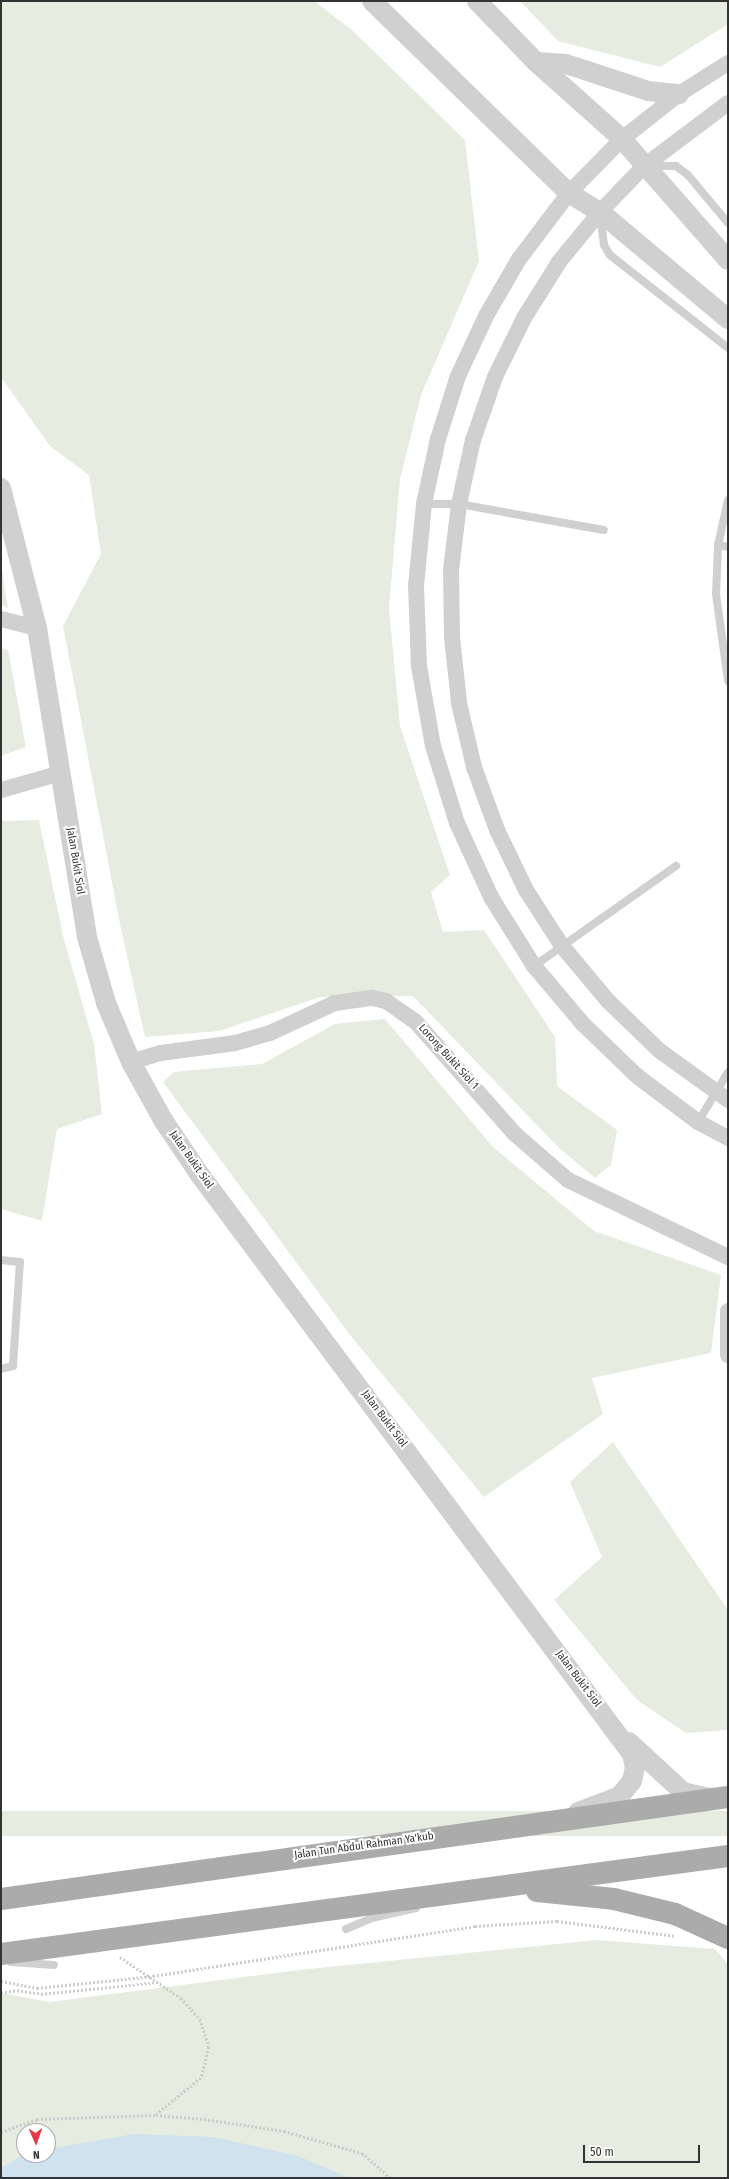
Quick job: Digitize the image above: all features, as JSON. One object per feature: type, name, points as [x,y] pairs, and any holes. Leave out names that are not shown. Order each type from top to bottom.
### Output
[{"type":"main road","name":"Jalan Tun Abdul Rahman Ya'kub","points":[[1,1899],[561,1818],[721,1798]]},
{"type":"main road","points":[[1,1954],[728,1856]]},
{"type":"main road","points":[[421,1898],[541,1891],[614,1899],[675,1914],[728,1938]]},
{"type":"street","points":[[372,1],[569,193],[600,212],[728,319]]},
{"type":"street","points":[[476,1],[536,62],[622,139],[644,166],[728,260]]},
{"type":"street","points":[[536,62],[566,64],[648,91],[679,94]]},
{"type":"street","points":[[728,63],[679,94],[622,139],[569,193],[519,259],[486,316],[456,383],[438,439],[424,504],[416,585],[419,651],[433,746],[460,830],[491,897],[534,966],[582,1024],[632,1071],[698,1122],[728,1138]]},
{"type":"street","points":[[723,1097],[660,1051],[608,1001],[562,946],[526,890],[497,830],[471,753],[459,703],[452,637],[451,570],[459,504],[473,440],[488,398],[524,318],[559,262],[600,212],[644,166],[728,103]]},
{"type":"street","name":"Jalan Bukit Siol","points":[[1,488],[37,628],[87,937],[106,1002],[131,1062],[163,1120],[200,1175],[612,1725]]},
{"type":"street","points":[[1,619],[37,628]]},
{"type":"street","points":[[1,790],[61,773]]},
{"type":"street","name":"Lorong Bukit Siol 1","points":[[131,1062],[161,1053],[235,1043],[270,1033],[335,1002],[372,998],[386,1001],[415,1021],[515,1134],[568,1180],[728,1257]]},
{"type":"street","points":[[728,1311],[728,1355]]},
{"type":"street","points":[[612,1725],[683,1792],[721,1798]]},
{"type":"street","points":[[561,1818],[620,1796],[632,1781],[635,1767],[632,1754],[612,1725]]},
{"type":"lane","points":[[644,166],[676,166],[688,175],[728,224]]},
{"type":"lane","points":[[600,212],[604,244],[610,255],[728,348]]},
{"type":"lane","points":[[728,500],[718,545],[716,594],[728,681]]},
{"type":"lane","points":[[424,504],[459,504],[604,530]]},
{"type":"lane","points":[[718,545],[728,547]]},
{"type":"lane","points":[[534,966],[676,866]]},
{"type":"lane","points":[[698,1122],[723,1097],[728,1072]]},
{"type":"lane","points":[[1,1260],[20,1262],[13,1366],[1,1369]]},
{"type":"lane","points":[[346,1929],[372,1918],[487,1894]]},
{"type":"lane","points":[[1,1961],[54,1965]]},
{"type":"path","points":[[1,1981],[37,1988],[153,1976],[475,1926],[557,1921],[682,1936]]},
{"type":"path","points":[[120,1957],[161,1982],[200,2019],[209,2048],[201,2078],[156,2115]]},
{"type":"path","points":[[1,1993],[17,1990],[41,1994],[161,1982]]},
{"type":"path","points":[[1,2132],[37,2119],[156,2115],[284,2131],[362,2153],[391,2178]]},
{"type":"shaded area","points":[[1,1],[314,1],[352,30],[465,140],[479,261],[421,395],[400,479],[389,608],[400,726],[450,875],[431,892],[443,932],[484,930],[555,1037],[557,1086],[617,1130],[611,1165],[595,1178],[559,1148],[413,996],[320,997],[219,1031],[145,1037],[120,924],[63,626],[101,554],[89,475],[50,446],[1,377]]},
{"type":"shaded area","points":[[520,1],[728,1],[728,24],[660,67],[558,41]]},
{"type":"shaded area","points":[[1,564],[8,608],[1,605]]},
{"type":"shaded area","points":[[1,648],[8,650],[26,747],[1,756]]},
{"type":"shaded area","points":[[39,820],[63,936],[94,1044],[102,1114],[57,1129],[42,1221],[1,1209],[1,821]]},
{"type":"shaded area","points":[[385,1019],[493,1147],[594,1231],[721,1275],[711,1353],[592,1378],[603,1414],[484,1497],[350,1335],[163,1082],[174,1072],[262,1064],[335,1024]]},
{"type":"shaded area","points":[[613,1442],[728,1610],[728,1730],[686,1733],[637,1700],[554,1600],[602,1557],[570,1482]]},
{"type":"shaded area","points":[[1,1811],[728,1811],[728,1836],[1,1836]]},
{"type":"shaded area","points":[[596,1940],[715,1949],[728,1964],[728,2178],[1,2178],[1,1993],[49,2002],[299,1970]]},
{"type":"water","points":[[134,2134],[213,2137],[298,2156],[350,2178],[1,2178],[1,2168],[16,2159],[16,2163],[56,2163],[56,2148]]}]
